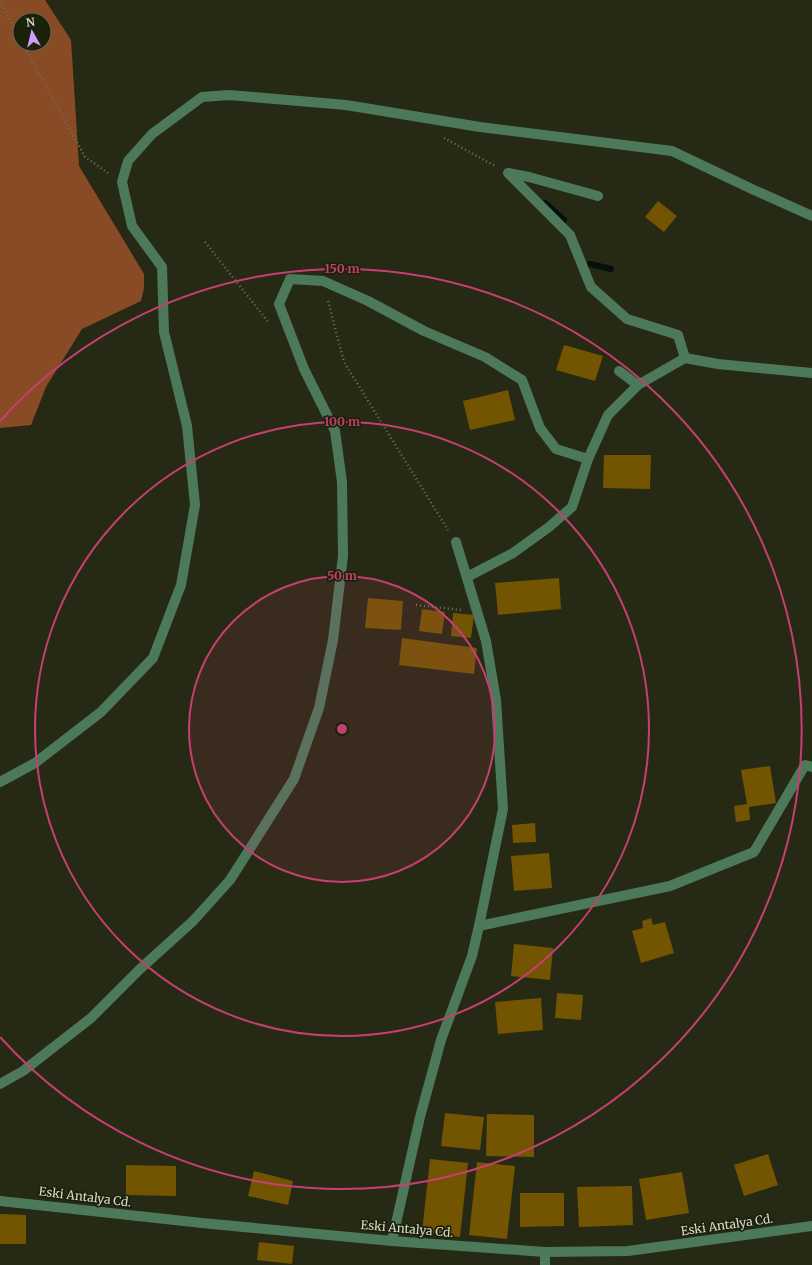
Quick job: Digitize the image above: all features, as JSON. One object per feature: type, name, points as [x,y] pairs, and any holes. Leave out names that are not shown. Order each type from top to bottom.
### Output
[{"type":"street","points":[[0,782],[35,763],[101,712],[153,658],[181,585],[195,505],[187,426],[164,332],[162,267],[132,226],[122,182],[128,161],[152,134],[202,97],[229,95],[346,105],[480,127],[672,151],[812,216]]},
{"type":"street","points":[[508,173],[529,177],[598,196]]},
{"type":"street","points":[[508,173],[570,235],[591,287],[627,319],[678,335],[685,358]]},
{"type":"street","points":[[0,1084],[23,1071],[91,1018],[140,969],[193,921],[230,880],[294,779],[319,708],[333,640],[343,556],[342,482],[335,431],[304,369],[279,304],[290,279],[323,281],[368,301],[424,331],[485,357],[522,380],[540,428],[556,449],[588,460]]},
{"type":"street","points":[[467,578],[513,553],[549,527],[572,507],[588,460],[608,415],[638,385],[685,358],[718,364],[812,373]]},
{"type":"street","points":[[619,371],[638,385]]},
{"type":"street","points":[[392,1241],[420,1117],[441,1040],[472,956],[503,809],[496,700],[486,641],[456,542]]},
{"type":"street","points":[[479,926],[670,886],[754,852],[805,765],[812,767]]},
{"type":"street","name":"Eski Antalya Cd.","points":[[0,1200],[202,1223],[392,1241],[545,1252],[628,1251],[812,1226]]},
{"type":"street","points":[[545,1252],[545,1265]]},
{"type":"path","points":[[0,1],[12,23]]},
{"type":"path","points":[[27,52],[85,156],[122,182]]},
{"type":"path","points":[[440,136],[508,173]]},
{"type":"path","points":[[205,242],[271,326]]},
{"type":"path","points":[[323,281],[344,362],[456,542]]},
{"type":"path","points":[[416,605],[477,612]]},
{"type":"shaded area","points":[[0,0],[45,0],[71,40],[79,166],[144,274],[144,288],[141,301],[82,329],[46,387],[31,425],[0,428]]},
{"type":"building","points":[[658,201],[677,216],[664,232],[645,217]]},
{"type":"building","points":[[564,345],[603,356],[595,381],[556,370]]},
{"type":"building","points":[[508,390],[515,420],[470,430],[463,401]]},
{"type":"building","points":[[604,455],[651,455],[650,489],[603,488]]},
{"type":"building","points":[[559,578],[561,609],[498,615],[495,583]]},
{"type":"building","points":[[368,598],[403,601],[401,630],[365,628]]},
{"type":"building","points":[[422,609],[445,612],[442,634],[419,631]]},
{"type":"building","points":[[453,613],[474,615],[471,638],[451,636]]},
{"type":"building","points":[[402,638],[477,648],[474,674],[399,665]]},
{"type":"building","points":[[770,766],[776,803],[749,807],[750,820],[736,822],[734,806],[747,804],[741,770]]},
{"type":"building","points":[[535,823],[536,842],[513,843],[512,825]]},
{"type":"building","points":[[549,853],[552,888],[514,891],[511,856]]},
{"type":"building","points":[[651,918],[653,925],[665,922],[674,953],[641,963],[632,931],[643,928],[642,921]]},
{"type":"building","points":[[514,944],[553,948],[550,980],[511,976]]},
{"type":"building","points":[[557,993],[583,995],[581,1020],[555,1018]]},
{"type":"building","points":[[541,998],[543,1030],[498,1034],[495,1002]]},
{"type":"building","points":[[445,1113],[484,1117],[480,1150],[441,1146]]},
{"type":"building","points":[[487,1114],[534,1115],[534,1157],[486,1156]]},
{"type":"building","points":[[768,1154],[778,1185],[744,1196],[734,1165]]},
{"type":"building","points":[[430,1159],[468,1163],[460,1237],[422,1232]]},
{"type":"building","points":[[477,1162],[515,1166],[507,1239],[469,1235]]},
{"type":"building","points":[[126,1165],[176,1166],[176,1196],[126,1195]]},
{"type":"building","points":[[254,1171],[293,1181],[288,1205],[248,1196]]},
{"type":"building","points":[[682,1172],[689,1213],[646,1220],[639,1179]]},
{"type":"building","points":[[632,1186],[633,1225],[579,1227],[577,1187]]},
{"type":"building","points":[[520,1193],[564,1193],[564,1226],[520,1227]]},
{"type":"building","points":[[0,1214],[26,1215],[26,1244],[0,1244]]},
{"type":"building","points":[[259,1242],[294,1246],[292,1264],[257,1260]]},
{"type":"waterway","points":[[545,203],[564,220]]},
{"type":"waterway","points":[[590,264],[611,269]]}]
